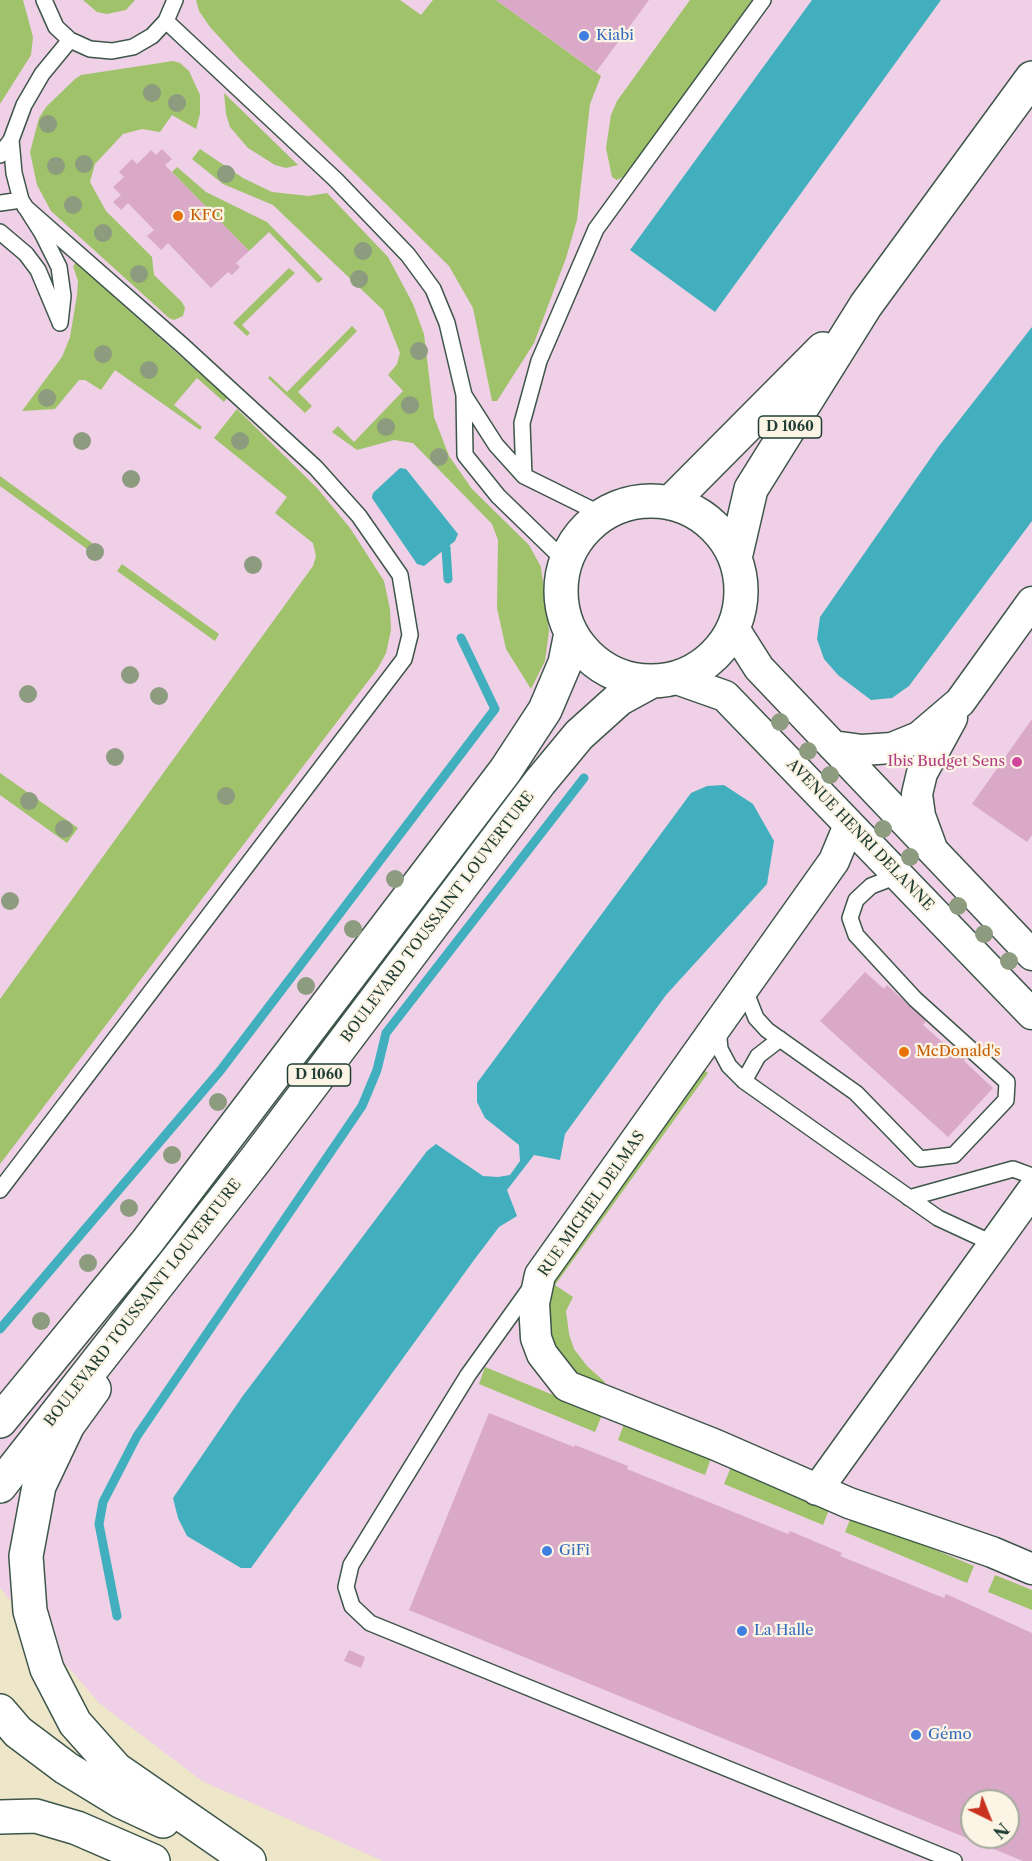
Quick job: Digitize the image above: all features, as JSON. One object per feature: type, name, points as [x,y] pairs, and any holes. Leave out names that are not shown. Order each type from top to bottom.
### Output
[{"type":"main road","name":"D 1060","points":[[735,558],[751,489],[866,305],[1032,78]]},
{"type":"main road","name":"D 1060","points":[[670,503],[866,305]]},
{"type":"main road","points":[[646,501],[670,503],[697,513],[720,532],[735,558],[741,580],[740,604],[733,627],[724,645],[693,671],[663,680],[628,678],[605,669],[586,654],[571,633],[562,602],[561,586],[566,562],[580,535],[603,515],[624,505],[646,501]]},
{"type":"main road","name":"D 1060","points":[[0,1421],[168,1214],[505,771],[545,710],[565,663],[571,633]]},
{"type":"main road","name":"BOULEVARD TOUSSAINT LOUVERTURE","points":[[0,1486],[256,1159],[572,743],[619,699],[663,680]]},
{"type":"main road","points":[[249,1861],[116,1769],[75,1723],[47,1669],[30,1611],[26,1556],[39,1486],[68,1425],[256,1159]]},
{"type":"main road","points":[[0,1711],[18,1732],[56,1761],[120,1801],[249,1861]]},
{"type":"main road","points":[[0,1817],[36,1816],[57,1822],[153,1861]]},
{"type":"street","points":[[933,852],[920,816],[917,794],[922,773],[960,702],[1032,602]]},
{"type":"street","points":[[733,627],[759,668],[1032,956]]},
{"type":"street","name":"AVENUE HENRI DELANNE","points":[[663,680],[725,696],[1032,1014]]},
{"type":"street","points":[[833,746],[862,750],[892,748],[919,737],[960,702]]},
{"type":"street","name":"RUE MICHEL DELMAS","points":[[849,825],[834,861],[745,990],[540,1275],[534,1321],[542,1354],[567,1386],[613,1407],[707,1442],[817,1490],[992,1552],[1032,1569]]},
{"type":"street","points":[[817,1490],[1032,1191]]},
{"type":"lane","points":[[44,0],[56,27],[70,40],[90,49],[112,51],[133,47],[152,36],[166,21],[175,0]]},
{"type":"lane","points":[[524,476],[522,423],[536,371],[596,229],[763,0]]},
{"type":"lane","points":[[166,21],[336,180],[408,255],[433,289],[447,322],[464,396],[465,454],[498,496],[566,562]]},
{"type":"lane","points":[[0,154],[11,140],[24,105],[42,74],[70,40]]},
{"type":"lane","points":[[0,232],[26,254],[39,270],[60,323],[63,296],[59,267],[23,204],[14,173],[11,140]]},
{"type":"lane","points":[[0,203],[23,204],[183,345],[316,468],[359,516],[400,575],[410,635],[405,659],[0,1190]]},
{"type":"lane","points":[[464,396],[496,445],[524,476],[603,515]]},
{"type":"lane","points":[[745,990],[756,1018],[780,1039],[856,1093],[920,1159],[954,1155],[1006,1100],[1007,1082],[915,999],[856,935],[850,918],[856,900],[871,886],[897,876]]},
{"type":"lane","points":[[718,1027],[720,1049],[729,1066],[744,1080],[938,1218],[994,1244]]},
{"type":"lane","points":[[744,1080],[758,1056],[780,1039]]},
{"type":"lane","points":[[909,1198],[1012,1169],[1032,1176]]},
{"type":"lane","points":[[540,1275],[468,1375],[351,1564],[346,1587],[352,1606],[370,1623],[954,1861]]},
{"type":"shaded area","points":[[0,0],[1032,0],[1032,1861],[383,1861],[202,1781],[99,1703],[0,1588]]},
{"type":"green space","points":[[0,0],[23,0],[33,37],[31,55],[0,104]]},
{"type":"green space","points":[[83,0],[135,0],[126,10],[107,14],[97,12]]},
{"type":"green space","points":[[196,0],[400,0],[421,15],[433,0],[496,0],[601,76],[590,104],[577,220],[566,258],[534,343],[497,401],[492,401],[473,308],[449,266],[240,60],[210,27],[199,11]]},
{"type":"green space","points":[[690,0],[752,0],[625,176],[617,180],[612,177],[606,148],[611,115],[617,101]]},
{"type":"green space","points":[[173,61],[180,63],[189,71],[200,95],[200,114],[196,129],[172,115],[160,132],[142,129],[123,134],[95,164],[90,182],[106,211],[152,257],[154,275],[182,302],[185,308],[183,316],[174,320],[169,318],[51,211],[37,185],[30,152],[39,118],[46,107],[81,75]]},
{"type":"green space","points":[[224,93],[298,165],[286,168],[275,165],[248,148],[230,127]]},
{"type":"green space","points":[[200,149],[243,178],[272,192],[309,196],[327,193],[388,257],[413,304],[424,334],[434,417],[449,456],[472,489],[529,545],[541,567],[549,631],[545,661],[531,689],[506,649],[497,608],[498,540],[492,524],[413,443],[394,440],[357,450],[332,432],[338,426],[354,442],[403,391],[388,375],[397,364],[400,353],[383,310],[273,205],[223,184],[192,159]]},
{"type":"green space","points":[[177,167],[206,192],[267,222],[323,279],[318,283],[269,232],[249,251],[172,172]]},
{"type":"green space","points":[[76,263],[227,398],[224,402],[197,378],[174,405],[202,427],[200,430],[115,370],[101,390],[85,380],[79,380],[55,409],[22,411],[62,357],[70,337],[77,295],[78,281],[73,266]]},
{"type":"green space","points":[[289,268],[295,273],[242,325],[250,333],[247,336],[233,323]]},
{"type":"green space","points":[[352,326],[357,331],[298,392],[312,406],[305,413],[268,378],[270,376],[287,392]]},
{"type":"green space","points":[[237,409],[317,488],[350,528],[384,581],[390,609],[391,630],[386,653],[378,668],[0,1164],[0,999],[313,566],[316,556],[313,543],[275,513],[287,497],[214,438]]},
{"type":"green space","points":[[0,476],[103,551],[98,557],[0,486]]},
{"type":"green space","points":[[122,564],[219,634],[215,641],[117,571]]},
{"type":"green space","points":[[0,773],[78,828],[67,843],[0,795]]},
{"type":"green space","points":[[701,1068],[708,1073],[555,1285],[573,1297],[566,1311],[569,1334],[574,1349],[587,1366],[605,1382],[600,1394],[574,1381],[546,1337],[549,1283]]},
{"type":"green space","points":[[485,1367],[602,1415],[595,1432],[479,1384]]},
{"type":"green space","points":[[624,1424],[711,1458],[705,1475],[618,1440]]},
{"type":"green space","points":[[731,1467],[830,1507],[823,1525],[724,1484]]},
{"type":"green space","points":[[852,1515],[974,1566],[967,1583],[845,1532]]},
{"type":"green space","points":[[995,1575],[1032,1590],[1032,1610],[988,1592]]},
{"type":"water","points":[[812,0],[941,0],[715,312],[630,250]]},
{"type":"water","points":[[1032,327],[1032,521],[909,686],[892,698],[871,700],[838,675],[824,659],[817,639],[820,617],[939,446]]},
{"type":"water","points":[[400,468],[406,469],[458,534],[455,541],[424,566],[417,564],[372,498],[373,493]]},
{"type":"water","points":[[724,785],[753,804],[774,841],[767,884],[666,995],[565,1134],[560,1160],[534,1155],[507,1190],[517,1216],[499,1227],[474,1260],[251,1568],[241,1568],[187,1536],[178,1518],[173,1498],[242,1397],[427,1151],[436,1144],[483,1176],[510,1175],[520,1161],[519,1145],[485,1118],[477,1102],[477,1083],[691,793],[707,786]]},
{"type":"building","name":"Kiabi","points":[[496,0],[649,0],[596,72]]},
{"type":"building","name":"KFC","points":[[162,149],[172,159],[165,165],[249,251],[236,263],[240,267],[232,275],[228,272],[211,288],[168,243],[161,250],[147,236],[154,230],[128,203],[121,210],[113,202],[121,195],[113,187],[124,177],[119,172],[132,159],[137,164],[151,150],[156,155]]},
{"type":"building","name":"Ibis Budget Sens","points":[[1032,719],[1032,835],[1027,842],[972,804]]},
{"type":"building","name":"McDonald's","points":[[865,972],[884,989],[887,985],[926,1021],[923,1025],[956,1054],[959,1051],[967,1057],[964,1061],[993,1088],[948,1137],[820,1021]]},
{"type":"building","points":[[489,1413],[628,1466],[627,1469],[788,1534],[790,1531],[842,1553],[840,1556],[944,1598],[946,1594],[1032,1633],[1032,1861],[1023,1861],[994,1849],[1020,1849],[1020,1789],[960,1789],[960,1835],[409,1610]]},
{"type":"building","points":[[349,1650],[365,1657],[361,1668],[344,1661]]},
{"type":"waterway","points":[[446,548],[448,579]]},
{"type":"waterway","points":[[0,1329],[220,1071],[495,709],[461,638]]},
{"type":"waterway","points":[[117,1616],[99,1524],[103,1502],[137,1436],[362,1106],[377,1070],[386,1033],[584,778]]},
{"type":"place","name":"Kiabi","points":[[584,36]]},
{"type":"place","name":"KFC","points":[[178,216]]},
{"type":"place","name":"Ibis Budget Sens","points":[[1017,762]]},
{"type":"place","name":"McDonald's","points":[[904,1052]]},
{"type":"place","name":"GiFi","points":[[547,1551]]},
{"type":"place","name":"La Halle","points":[[742,1631]]},
{"type":"place","name":"Gémo","points":[[916,1735]]}]
